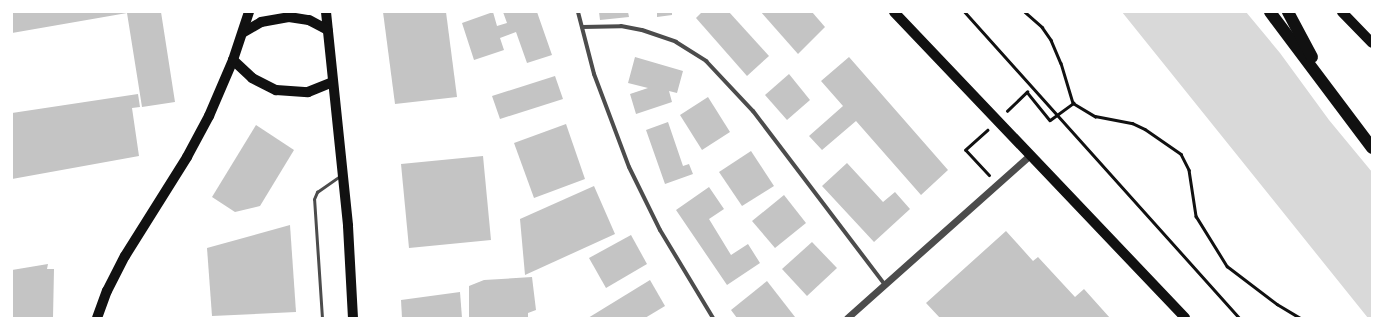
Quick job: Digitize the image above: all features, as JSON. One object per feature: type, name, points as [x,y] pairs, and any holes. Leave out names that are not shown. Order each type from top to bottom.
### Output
[{"type":"highway","points":[[1270,12],[1372,148]]},
{"type":"highway","points":[[1288,12],[1329,90]]},
{"type":"main road","points":[[98,318],[107,291],[125,256],[187,157],[234,60],[249,12]]},
{"type":"main road","points":[[326,12],[343,173],[353,318]]},
{"type":"main road","points":[[894,12],[1184,318]]},
{"type":"main road","points":[[1342,12],[1372,43]]},
{"type":"main road","points":[[244,32],[268,19],[289,16],[309,20],[328,30]]},
{"type":"main road","points":[[234,60],[252,78],[276,90],[308,92],[333,82]]},
{"type":"street","points":[[578,12],[597,80],[632,173],[660,230],[713,318]]},
{"type":"street","points":[[582,27],[621,26],[642,30],[676,42],[706,61],[753,111],[885,285]]},
{"type":"street","points":[[847,318],[1030,155]]},
{"type":"lane","points":[[322,318],[314,199],[317,192],[343,173]]},
{"type":"path","points":[[965,12],[1240,318]]},
{"type":"path","points":[[1026,12],[1042,27],[1051,40],[1062,63],[1073,102],[1081,110],[1094,116],[1132,123],[1145,129],[1181,154],[1189,170],[1196,216],[1227,266],[1277,304],[1300,318]]},
{"type":"shaded area","points":[[1122,12],[1246,12],[1280,53],[1329,120],[1372,172],[1372,318],[1368,318]]},
{"type":"building","points":[[12,12],[161,12],[175,102],[142,107],[127,13],[12,33]]},
{"type":"building","points":[[383,12],[446,12],[457,97],[395,104]]},
{"type":"building","points":[[493,12],[497,26],[507,23],[503,12],[537,12],[552,55],[527,63],[516,32],[500,38],[504,50],[474,60],[462,23]]},
{"type":"building","points":[[599,12],[628,12],[629,17],[600,20]]},
{"type":"building","points":[[657,12],[672,12],[672,15],[657,17]]},
{"type":"building","points":[[702,12],[729,12],[769,56],[747,76],[696,18]]},
{"type":"building","points":[[761,12],[812,12],[825,27],[798,54]]},
{"type":"building","points":[[635,57],[683,71],[677,93],[669,91],[672,102],[636,114],[630,94],[648,88],[628,83]]},
{"type":"building","points":[[849,57],[948,170],[921,195],[856,121],[822,150],[809,136],[843,106],[821,81]]},
{"type":"building","points":[[789,74],[810,100],[787,120],[765,95]]},
{"type":"building","points":[[555,76],[563,99],[500,119],[492,96]]},
{"type":"building","points":[[138,94],[140,107],[132,108],[139,156],[12,179],[12,113]]},
{"type":"building","points":[[708,97],[730,132],[702,150],[680,115]]},
{"type":"building","points":[[668,122],[683,166],[689,164],[693,174],[665,184],[646,130]]},
{"type":"building","points":[[566,124],[585,179],[534,198],[514,143]]},
{"type":"building","points":[[256,125],[294,150],[260,206],[235,212],[212,197]]},
{"type":"building","points":[[751,151],[774,186],[742,206],[719,172]]},
{"type":"building","points":[[483,156],[491,240],[409,248],[401,164]]},
{"type":"building","points":[[847,163],[883,202],[895,192],[910,209],[874,242],[822,186]]},
{"type":"building","points":[[594,186],[615,234],[525,275],[520,219]]},
{"type":"building","points":[[709,187],[724,209],[709,219],[731,255],[748,244],[760,263],[727,285],[676,210]]},
{"type":"building","points":[[784,195],[806,223],[775,248],[752,221]]},
{"type":"building","points":[[290,225],[296,312],[212,316],[207,248]]},
{"type":"building","points":[[1006,231],[1033,261],[1038,257],[1075,297],[1084,289],[1110,318],[940,318],[926,303]]},
{"type":"building","points":[[631,235],[647,264],[606,288],[589,258]]},
{"type":"building","points":[[812,242],[837,268],[807,296],[782,269]]},
{"type":"building","points":[[48,264],[47,269],[54,269],[53,318],[12,318],[12,270]]},
{"type":"building","points":[[532,277],[536,310],[528,313],[528,318],[469,317],[469,286],[484,280]]},
{"type":"building","points":[[650,280],[665,306],[645,318],[588,318]]},
{"type":"building","points":[[767,281],[795,317],[737,318],[731,310]]},
{"type":"building","points":[[460,292],[462,318],[402,318],[401,300]]}]
